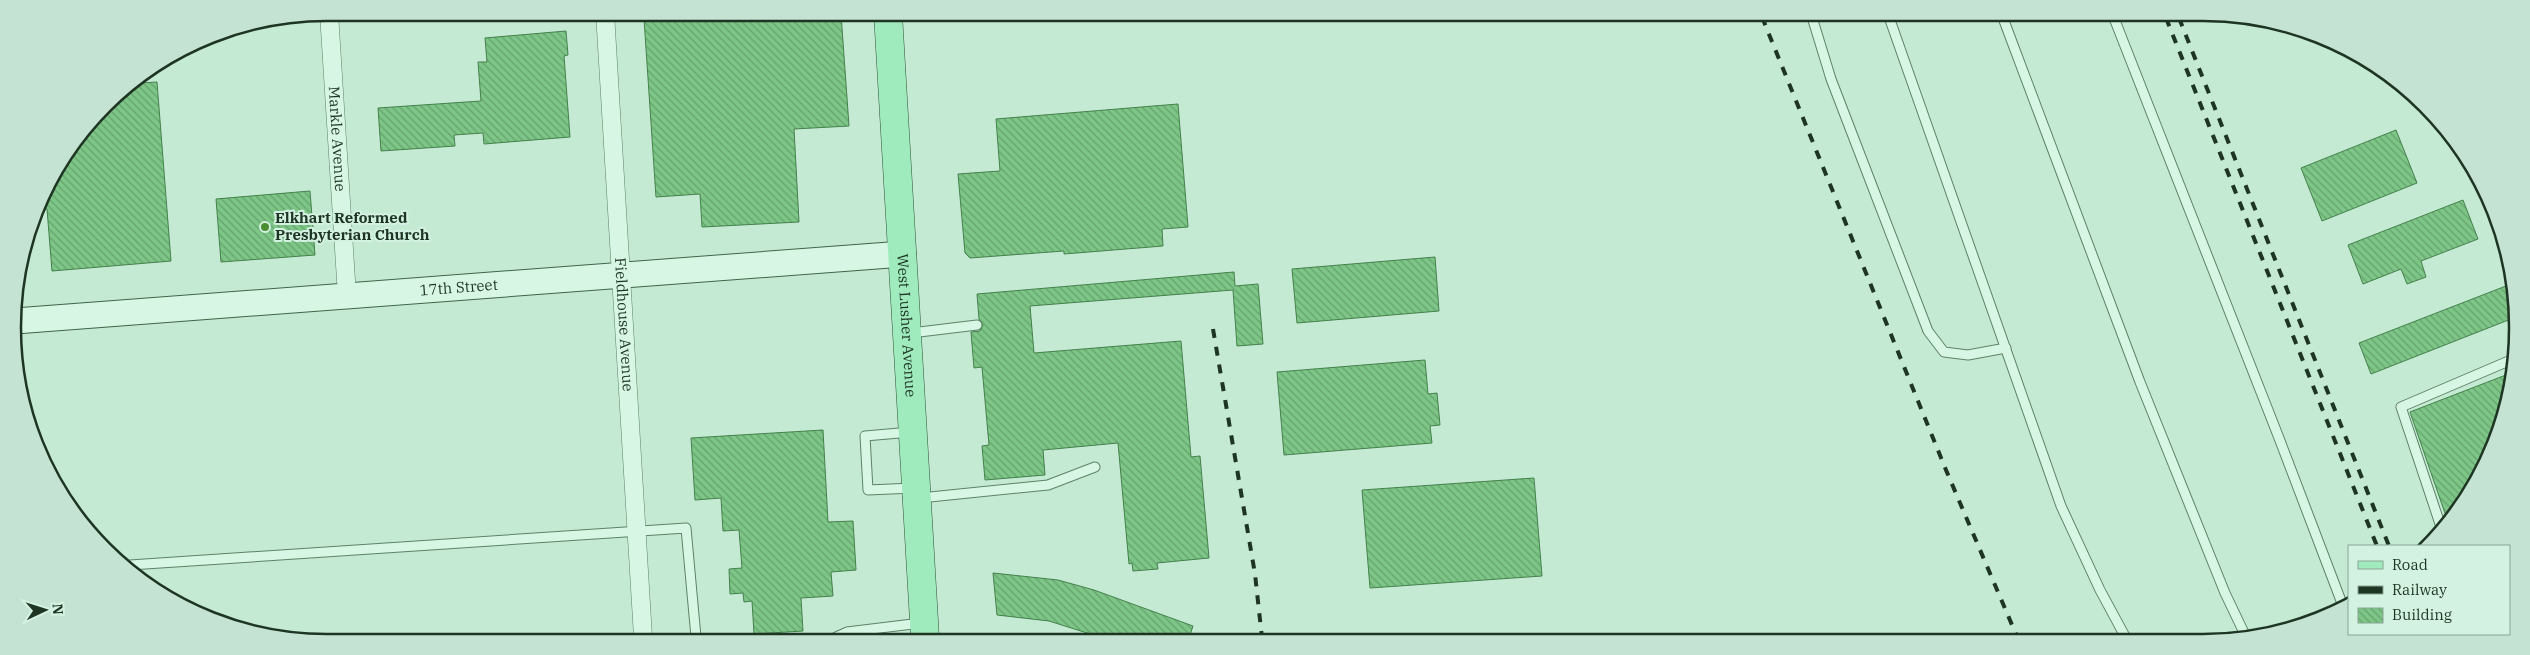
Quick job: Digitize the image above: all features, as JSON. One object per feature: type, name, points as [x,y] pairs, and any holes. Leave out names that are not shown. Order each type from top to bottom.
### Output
[{"type":"main road","name":"West Lusher Avenue","points":[[888,21],[904,254],[924,630]]},
{"type":"street","name":"Markle Avenue","points":[[330,21],[347,296]]},
{"type":"street","name":"Fieldhouse Avenue","points":[[606,21],[643,634]]},
{"type":"street","name":"17th Street","points":[[21,321],[904,254]]},
{"type":"lane","points":[[1813,21],[1834,88],[1928,331],[1944,352],[1968,355],[2006,348]]},
{"type":"lane","points":[[1890,21],[2061,506],[2100,590],[2124,634]]},
{"type":"lane","points":[[2004,21],[2140,382],[2225,593],[2243,631]]},
{"type":"lane","points":[[2115,21],[2341,601]]},
{"type":"lane","points":[[908,333],[978,325]]},
{"type":"lane","points":[[2439,521],[2401,407],[2506,362]]},
{"type":"lane","points":[[914,432],[865,436],[868,490],[917,493],[1048,485],[1095,467]]},
{"type":"lane","points":[[134,565],[686,528],[696,634]]},
{"type":"lane","points":[[843,634],[847,632],[924,630]]},
{"type":"building","points":[[644,21],[842,21],[849,126],[794,129],[799,222],[702,227],[700,194],[656,197]]},
{"type":"building","points":[[566,31],[568,55],[564,56],[570,137],[484,144],[483,133],[454,135],[455,146],[381,151],[378,108],[481,101],[478,62],[487,62],[485,38]]},
{"type":"building","points":[[157,82],[171,261],[52,271],[47,209],[45,209],[62,174],[97,126],[126,97],[144,83]]},
{"type":"building","points":[[1178,104],[1188,227],[1162,229],[1163,246],[1064,254],[1064,251],[970,258],[965,253],[958,174],[1000,171],[996,119]]},
{"type":"building","points":[[2396,130],[2417,183],[2322,221],[2301,168]]},
{"type":"building","name":"Elkhart Reformed Presbyterian Church","points":[[310,191],[315,255],[221,262],[216,199]]},
{"type":"building","points":[[2463,200],[2478,239],[2421,261],[2426,277],[2407,284],[2401,269],[2363,284],[2348,245]]},
{"type":"building","points":[[1435,257],[1439,311],[1297,323],[1292,269]]},
{"type":"building","points":[[1234,272],[1235,286],[1258,284],[1263,344],[1237,346],[1233,290],[1030,306],[1034,353],[1181,341],[1191,457],[1200,456],[1209,558],[1157,563],[1158,569],[1133,571],[1132,563],[1129,564],[1118,443],[1043,450],[1045,475],[985,480],[982,446],[989,445],[982,367],[974,368],[971,332],[980,331],[983,325],[979,319],[977,294]]},
{"type":"building","points":[[2506,286],[2509,320],[2371,374],[2359,343]]},
{"type":"building","points":[[1425,360],[1428,394],[1437,393],[1440,425],[1430,426],[1432,443],[1284,455],[1277,372]]},
{"type":"building","points":[[2505,375],[2498,407],[2485,445],[2468,481],[2445,514],[2410,412]]},
{"type":"building","points":[[823,430],[828,522],[853,521],[856,570],[831,572],[833,596],[801,598],[803,631],[754,634],[752,601],[744,602],[743,593],[730,594],[729,569],[742,568],[739,530],[723,531],[721,498],[695,500],[691,438]]},
{"type":"building","points":[[1534,478],[1542,576],[1370,588],[1362,490]]},
{"type":"building","points":[[993,573],[1058,580],[1094,590],[1193,626],[1190,634],[1090,634],[1049,621],[997,615]]},
{"type":"railway","points":[[1764,21],[1946,470],[2016,634]]},
{"type":"railway","points":[[2167,21],[2377,545]]},
{"type":"railway","points":[[2180,21],[2389,545]]},
{"type":"railway","points":[[1213,329],[1255,574],[1262,634]]},
{"type":"place","name":"Elkhart Reformed Presbyterian Church","points":[[265,227]]}]
